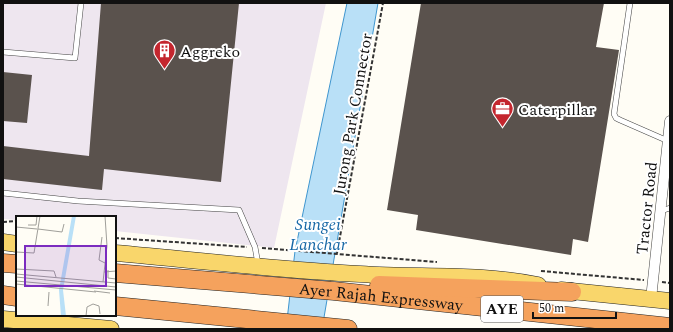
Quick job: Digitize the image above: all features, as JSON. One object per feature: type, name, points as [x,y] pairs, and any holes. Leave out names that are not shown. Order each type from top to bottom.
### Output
[{"type":"highway","points":[[3,263],[16,264]]},
{"type":"highway","name":"Ayer Rajah Expressway","points":[[116,273],[334,291],[670,327]]},
{"type":"highway","points":[[334,291],[348,285],[356,284],[572,292]]},
{"type":"highway","points":[[3,295],[16,297]]},
{"type":"highway","points":[[116,306],[345,329]]},
{"type":"main road","points":[[3,242],[16,244]]},
{"type":"main road","points":[[116,253],[258,267],[360,274],[507,279],[572,292],[670,301]]},
{"type":"main road","points":[[3,319],[111,329]]},
{"type":"street","name":"Tractor Road","points":[[651,299],[666,209],[670,121]]},
{"type":"lane","points":[[3,52],[75,58],[81,3]]},
{"type":"lane","points":[[630,3],[614,114],[616,118],[620,120],[668,141]]},
{"type":"lane","points":[[3,193],[78,200],[239,210],[255,247],[258,267]]},
{"type":"path","name":"Jurong Park Connector","points":[[338,253],[383,3]]},
{"type":"path","points":[[3,222],[16,221]]},
{"type":"path","points":[[116,238],[338,253],[440,262]]},
{"type":"path","points":[[535,270],[653,281]]},
{"type":"shaded area","points":[[3,3],[326,3],[274,248],[116,231],[116,216],[16,216],[16,220],[3,219]]},
{"type":"water","name":"Sungei Lanchar","points":[[347,3],[378,3],[322,329],[286,329],[295,251]]},
{"type":"building","name":"Aggreko","points":[[101,3],[239,3],[221,182],[104,169],[102,190],[3,179],[3,146],[89,156]]},
{"type":"building","name":"Caterpillar","points":[[421,3],[604,3],[596,47],[619,50],[588,242],[573,239],[571,255],[416,230],[418,215],[387,210]]},
{"type":"building","points":[[3,72],[32,75],[27,123],[3,121]]},
{"type":"place","name":"Aggreko","points":[[164,70]]},
{"type":"place","name":"Caterpillar","points":[[503,128]]}]
